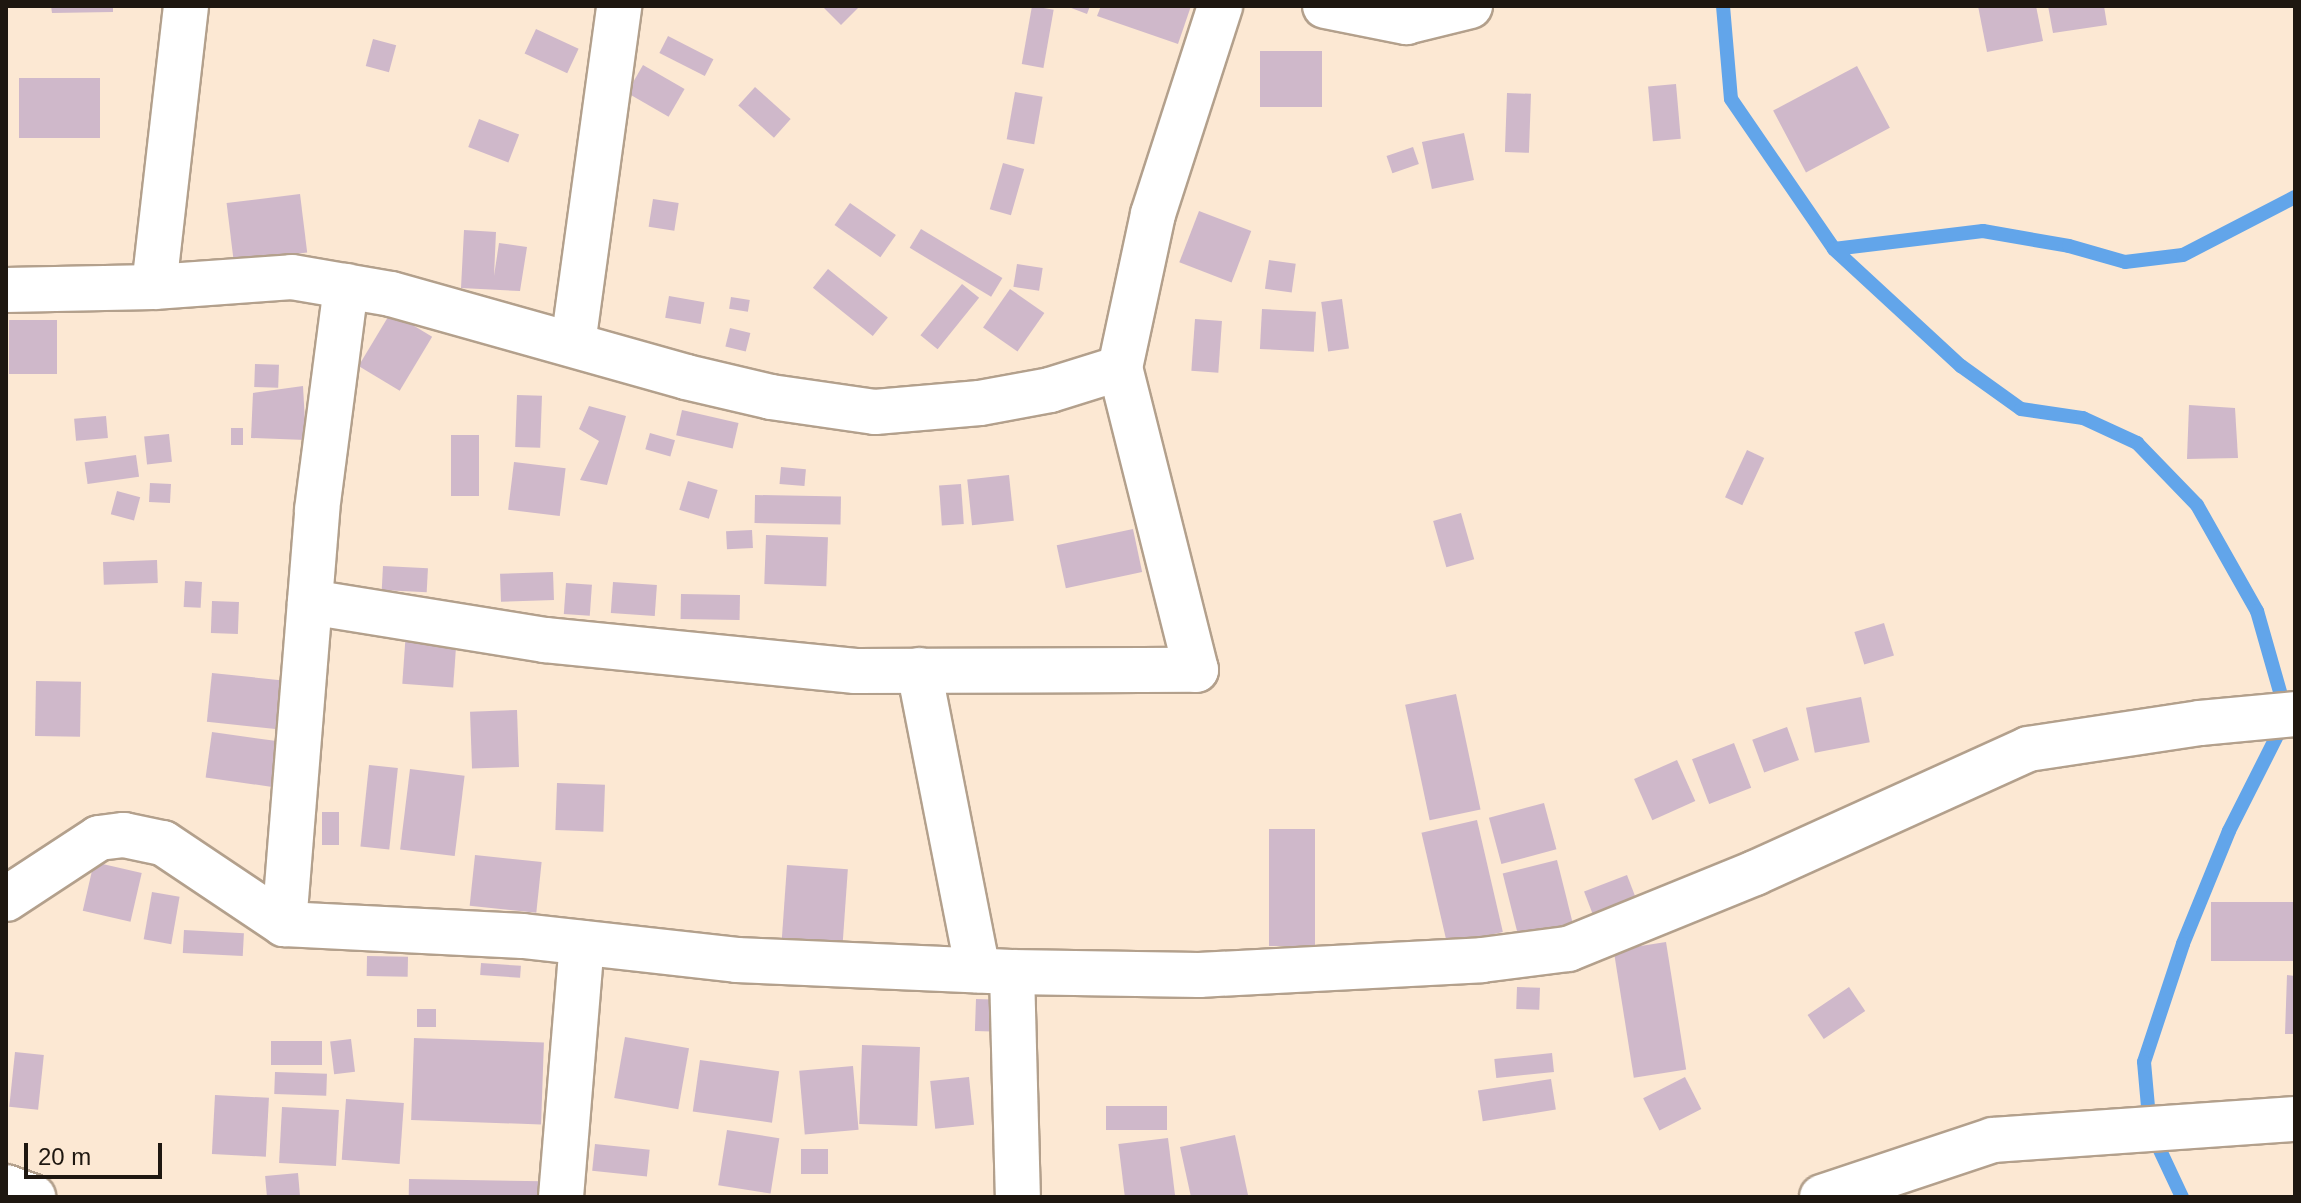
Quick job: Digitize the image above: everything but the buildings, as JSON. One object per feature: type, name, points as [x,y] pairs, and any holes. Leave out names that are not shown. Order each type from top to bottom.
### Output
[{"type":"street","points":[[154,287],[186,6]]},
{"type":"street","points":[[573,344],[619,6]]},
{"type":"street","points":[[310,602],[545,640],[855,671],[1196,670],[1120,368],[1153,214],[1220,6]]},
{"type":"street","points":[[1325,6],[1406,22],[1470,6]]},
{"type":"street","points":[[6,290],[154,287],[292,277],[346,286],[771,397],[875,412],[980,403],[1050,390],[1120,368]]},
{"type":"street","points":[[284,924],[322,469],[346,286]]},
{"type":"street","points":[[919,670],[995,971],[1018,1197]]},
{"type":"street","points":[[6,899],[99,838],[124,835],[163,843],[284,924],[523,936],[737,960],[995,971],[1199,975],[1451,963],[1568,949],[1755,873],[2028,749],[2200,723],[2295,714]]},
{"type":"street","points":[[561,1197],[582,943]]},
{"type":"street","points":[[1822,1197],[1993,1140],[2295,1119]]},
{"type":"street","points":[[6,1187],[33,1197]]},
{"type":"waterway","points":[[1723,6],[1731,99],[1834,249],[1983,231],[2069,246],[2125,262],[2183,255],[2295,197]]},
{"type":"waterway","points":[[1834,249],[1961,366],[2021,409],[2083,418],[2137,443],[2197,505],[2257,611],[2287,716],[2229,831],[2183,944],[2144,1062],[2150,1129],[2182,1197]]}]
